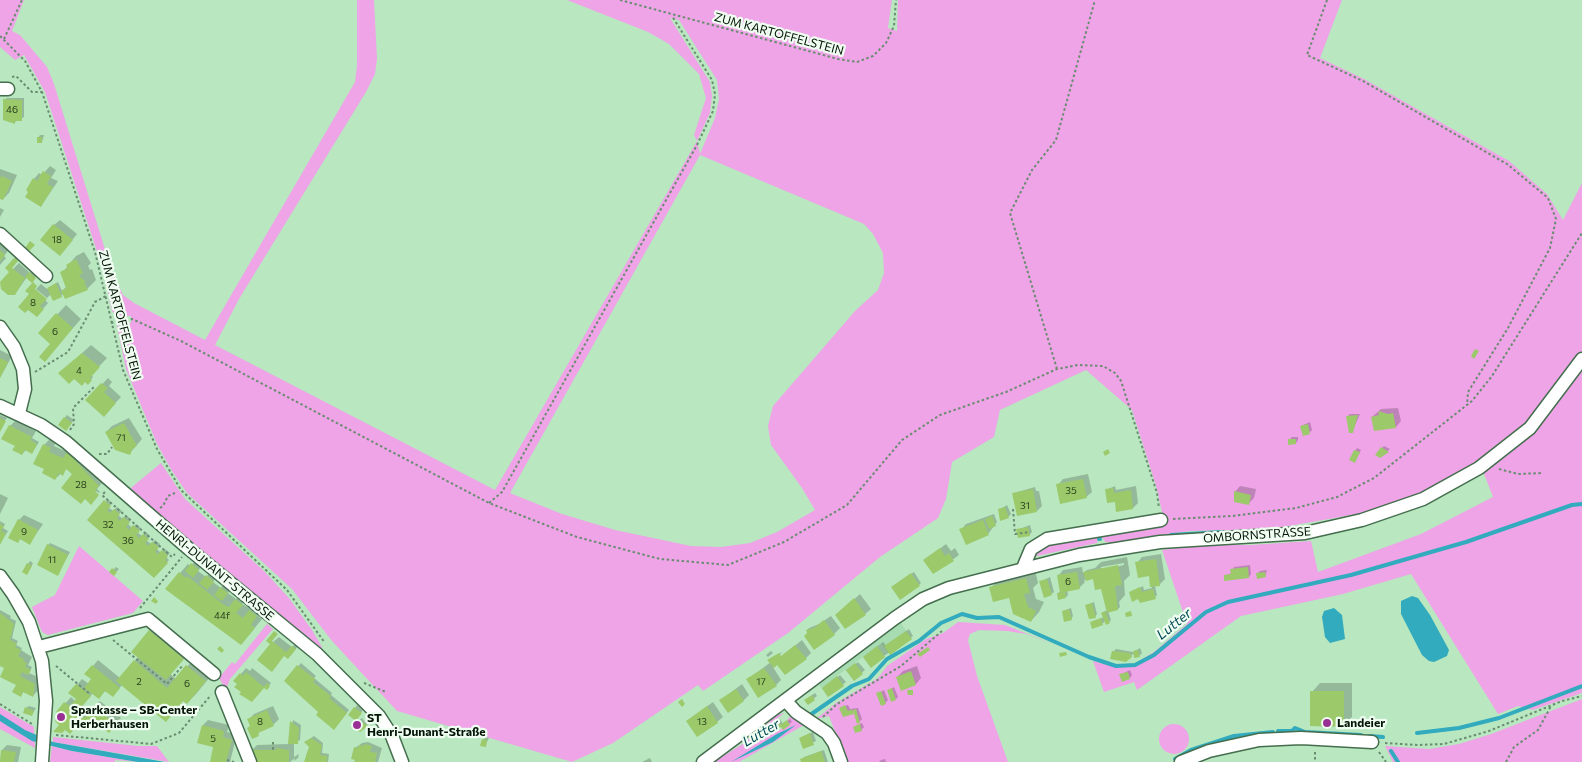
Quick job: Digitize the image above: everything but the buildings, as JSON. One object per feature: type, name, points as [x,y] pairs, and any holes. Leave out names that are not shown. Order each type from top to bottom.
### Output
[{"type":"street","points":[[0,234],[46,276]]},
{"type":"street","points":[[0,327],[18,353],[25,378],[25,389],[18,413]]},
{"type":"street","name":"OMBORNSTRASSE","points":[[703,762],[895,618],[923,599],[965,582],[1079,555],[1171,540],[1305,532],[1362,520],[1406,506],[1472,473],[1530,428],[1582,358]]},
{"type":"street","name":"HENRI-DUNANT-STRASSE","points":[[0,406],[18,413],[62,439],[333,669],[379,716],[392,736],[402,762]]},
{"type":"street","points":[[1023,568],[1031,549],[1047,539],[1161,520]]},
{"type":"street","points":[[0,576],[22,608],[39,648],[42,661],[46,701],[42,759]]},
{"type":"street","points":[[39,648],[148,619],[214,674]]},
{"type":"street","points":[[219,690],[250,762]]},
{"type":"street","points":[[786,701],[801,716],[817,725],[832,739],[841,762]]},
{"type":"street","points":[[1181,762],[1209,750],[1259,740],[1301,738],[1372,742]]},
{"type":"path","points":[[4,39],[22,0]]},
{"type":"path","name":"ZUM KARTOFFELSTEIN","points":[[620,0],[672,16],[739,31],[838,59],[857,62],[873,56],[886,43],[894,26],[896,0]]},
{"type":"path","points":[[1057,369],[1010,213],[1032,170],[1056,140],[1095,0]]},
{"type":"path","points":[[1328,0],[1307,55],[1363,81],[1507,164],[1548,198],[1556,220],[1550,248],[1508,328],[1468,392],[1467,405]]},
{"type":"path","points":[[489,503],[502,492],[697,145],[713,111],[715,94],[712,80],[672,16]]},
{"type":"path","name":"ZUM KARTOFFELSTEIN","points":[[0,36],[25,61],[42,92],[95,252],[123,370],[132,394],[168,470],[181,490],[195,506],[287,590],[324,643],[333,669]]},
{"type":"path","points":[[4,89],[13,76],[32,92],[42,92]]},
{"type":"path","points":[[111,323],[132,319],[181,341],[489,503],[577,537],[660,559],[728,565],[784,542],[847,505],[902,440],[940,415],[1006,392],[1057,369],[1092,364],[1103,366],[1115,373],[1127,400],[1157,493],[1161,520],[1275,511],[1314,504],[1337,497],[1374,478],[1467,405],[1492,376],[1582,233]]},
{"type":"path","points":[[25,378],[68,352],[95,302],[106,296]]},
{"type":"path","points":[[62,439],[74,424],[73,408],[94,387]]},
{"type":"path","points":[[1499,469],[1518,474],[1543,473]]},
{"type":"path","points":[[113,482],[102,495],[172,557],[179,550],[183,556],[144,602]]},
{"type":"path","points":[[152,517],[163,506],[168,496],[175,493]]},
{"type":"path","points":[[1013,509],[1015,534],[1030,532]]},
{"type":"path","points":[[102,630],[167,684],[191,656]]},
{"type":"path","points":[[817,725],[837,704],[901,666],[942,631]]},
{"type":"path","points":[[42,661],[51,662],[90,694]]},
{"type":"path","points":[[0,704],[45,733],[151,744],[179,733],[219,690]]},
{"type":"path","points":[[1372,742],[1417,745],[1444,744],[1489,731],[1551,706],[1582,696]]},
{"type":"path","points":[[1506,762],[1514,747],[1538,730],[1551,706]]},
{"type":"path","points":[[273,742],[273,749],[276,749]]},
{"type":"path","points":[[227,760],[234,762]]},
{"type":"shaded area","points":[[0,0],[24,0],[12,31],[20,35],[47,67],[54,84],[111,269],[123,295],[134,303],[205,340],[355,82],[357,65],[357,0],[374,0],[377,59],[375,74],[366,92],[239,299],[215,345],[495,490],[697,141],[694,135],[706,98],[699,74],[669,44],[648,32],[567,0],[892,0],[888,28],[897,31],[898,0],[1342,0],[1320,58],[1364,79],[1509,161],[1547,194],[1563,220],[1582,183],[1582,693],[1533,710],[1518,706],[1498,714],[1411,574],[1343,594],[1241,616],[1137,690],[1134,682],[1104,692],[1093,661],[1115,667],[1129,667],[1154,652],[1187,624],[1162,550],[1200,545],[1250,545],[1311,541],[1318,572],[1421,534],[1493,497],[1479,461],[1418,495],[1363,513],[1272,529],[1191,531],[1160,535],[1160,538],[1121,543],[1105,542],[1103,538],[1098,538],[1097,543],[1032,557],[1040,546],[1163,517],[1157,489],[1132,410],[1086,370],[1000,410],[994,437],[952,462],[946,499],[938,518],[880,557],[788,633],[703,691],[698,685],[613,743],[572,762],[397,711],[332,641],[292,589],[187,493],[172,471],[157,444],[126,369],[117,326],[131,323],[131,316],[118,317],[112,311],[104,273],[45,92],[24,55],[15,60],[0,47]],"holes":[[[670,18],[679,20],[717,80],[719,99],[715,118],[700,154],[697,141],[710,113],[712,96],[710,82]],[[700,155],[864,224],[873,234],[883,253],[884,273],[878,290],[855,311],[773,406],[768,426],[771,445],[802,488],[815,510],[777,532],[750,543],[721,547],[691,546],[615,530],[562,514],[510,493]]]},
{"type":"shaded area","points":[[161,463],[185,499],[264,571],[289,598],[312,630],[322,647],[321,650],[174,530],[130,491],[132,487]]},
{"type":"shaded area","points":[[79,546],[143,601],[133,613],[48,635],[42,632],[32,607],[55,595]]},
{"type":"shaded area","points":[[958,622],[1005,625],[1055,645],[1026,634],[1007,631],[979,630],[970,634],[968,640],[977,676],[1008,762],[847,762],[829,716],[816,719],[836,703],[878,678],[887,666],[926,639],[943,633]]},
{"type":"shaded area","points":[[901,623],[912,639],[890,655],[881,643],[877,647],[885,657],[871,668],[863,657],[855,663],[863,674],[854,681],[845,670],[837,676],[844,686],[828,697],[819,685]]},
{"type":"shaded area","points":[[267,624],[273,629],[230,679],[226,690],[219,678],[232,662],[235,664]]},
{"type":"shaded area","points":[[1582,699],[1582,762],[1393,762],[1385,746],[1429,749],[1459,744],[1491,734]]},
{"type":"shaded area","points":[[0,707],[34,727],[35,748],[0,729]]},
{"type":"shaded area","points":[[784,713],[767,727],[771,734],[790,725],[787,720],[792,715],[804,725],[739,762],[714,762],[744,743],[777,715]]},
{"type":"shaded area","points":[[1174,724],[1180,725],[1188,733],[1188,745],[1180,753],[1174,754],[1168,753],[1160,745],[1159,739],[1160,733],[1168,725]]},
{"type":"shaded area","points":[[53,737],[138,746],[157,746],[169,762],[53,742]]},
{"type":"shaded area","points":[[52,746],[138,762],[115,760],[115,762],[50,762]]},
{"type":"water","points":[[1412,596],[1418,598],[1430,615],[1449,650],[1447,656],[1434,662],[1429,661],[1422,655],[1401,614],[1401,601]]},
{"type":"water","points":[[1334,608],[1342,615],[1345,639],[1330,643],[1325,637],[1322,617],[1324,611]]},
{"type":"water","points":[[0,714],[25,730],[53,742],[165,762],[138,762],[72,751],[32,741],[0,721]]},
{"type":"water","points":[[796,725],[773,742],[731,762],[777,734]]},
{"type":"waterway","name":"Lutter","points":[[810,715],[852,686],[869,679],[887,659],[919,641],[941,623],[962,614],[977,618],[999,617],[1089,657],[1116,666],[1135,665],[1154,655],[1206,612],[1228,602],[1351,575],[1466,542],[1572,505],[1582,504]]},
{"type":"waterway","points":[[1171,535],[1222,532]]},
{"type":"waterway","points":[[1417,733],[1459,728],[1499,718],[1582,686]]},
{"type":"waterway","points":[[1278,731],[1292,731],[1295,728],[1305,732],[1361,735]]},
{"type":"waterway","points":[[1175,759],[1191,750],[1234,736],[1273,732]]},
{"type":"waterway","points":[[1370,736],[1383,737]]},
{"type":"waterway","points":[[1391,751],[1398,762]]},
{"type":"place","name":"Sparkasse – SB-Center Herberhausen","points":[[61,717]]},
{"type":"place","name":"Landeier","points":[[1327,723]]},
{"type":"place","name":"ST Henri-Dunant-Straße","points":[[357,725]]}]
